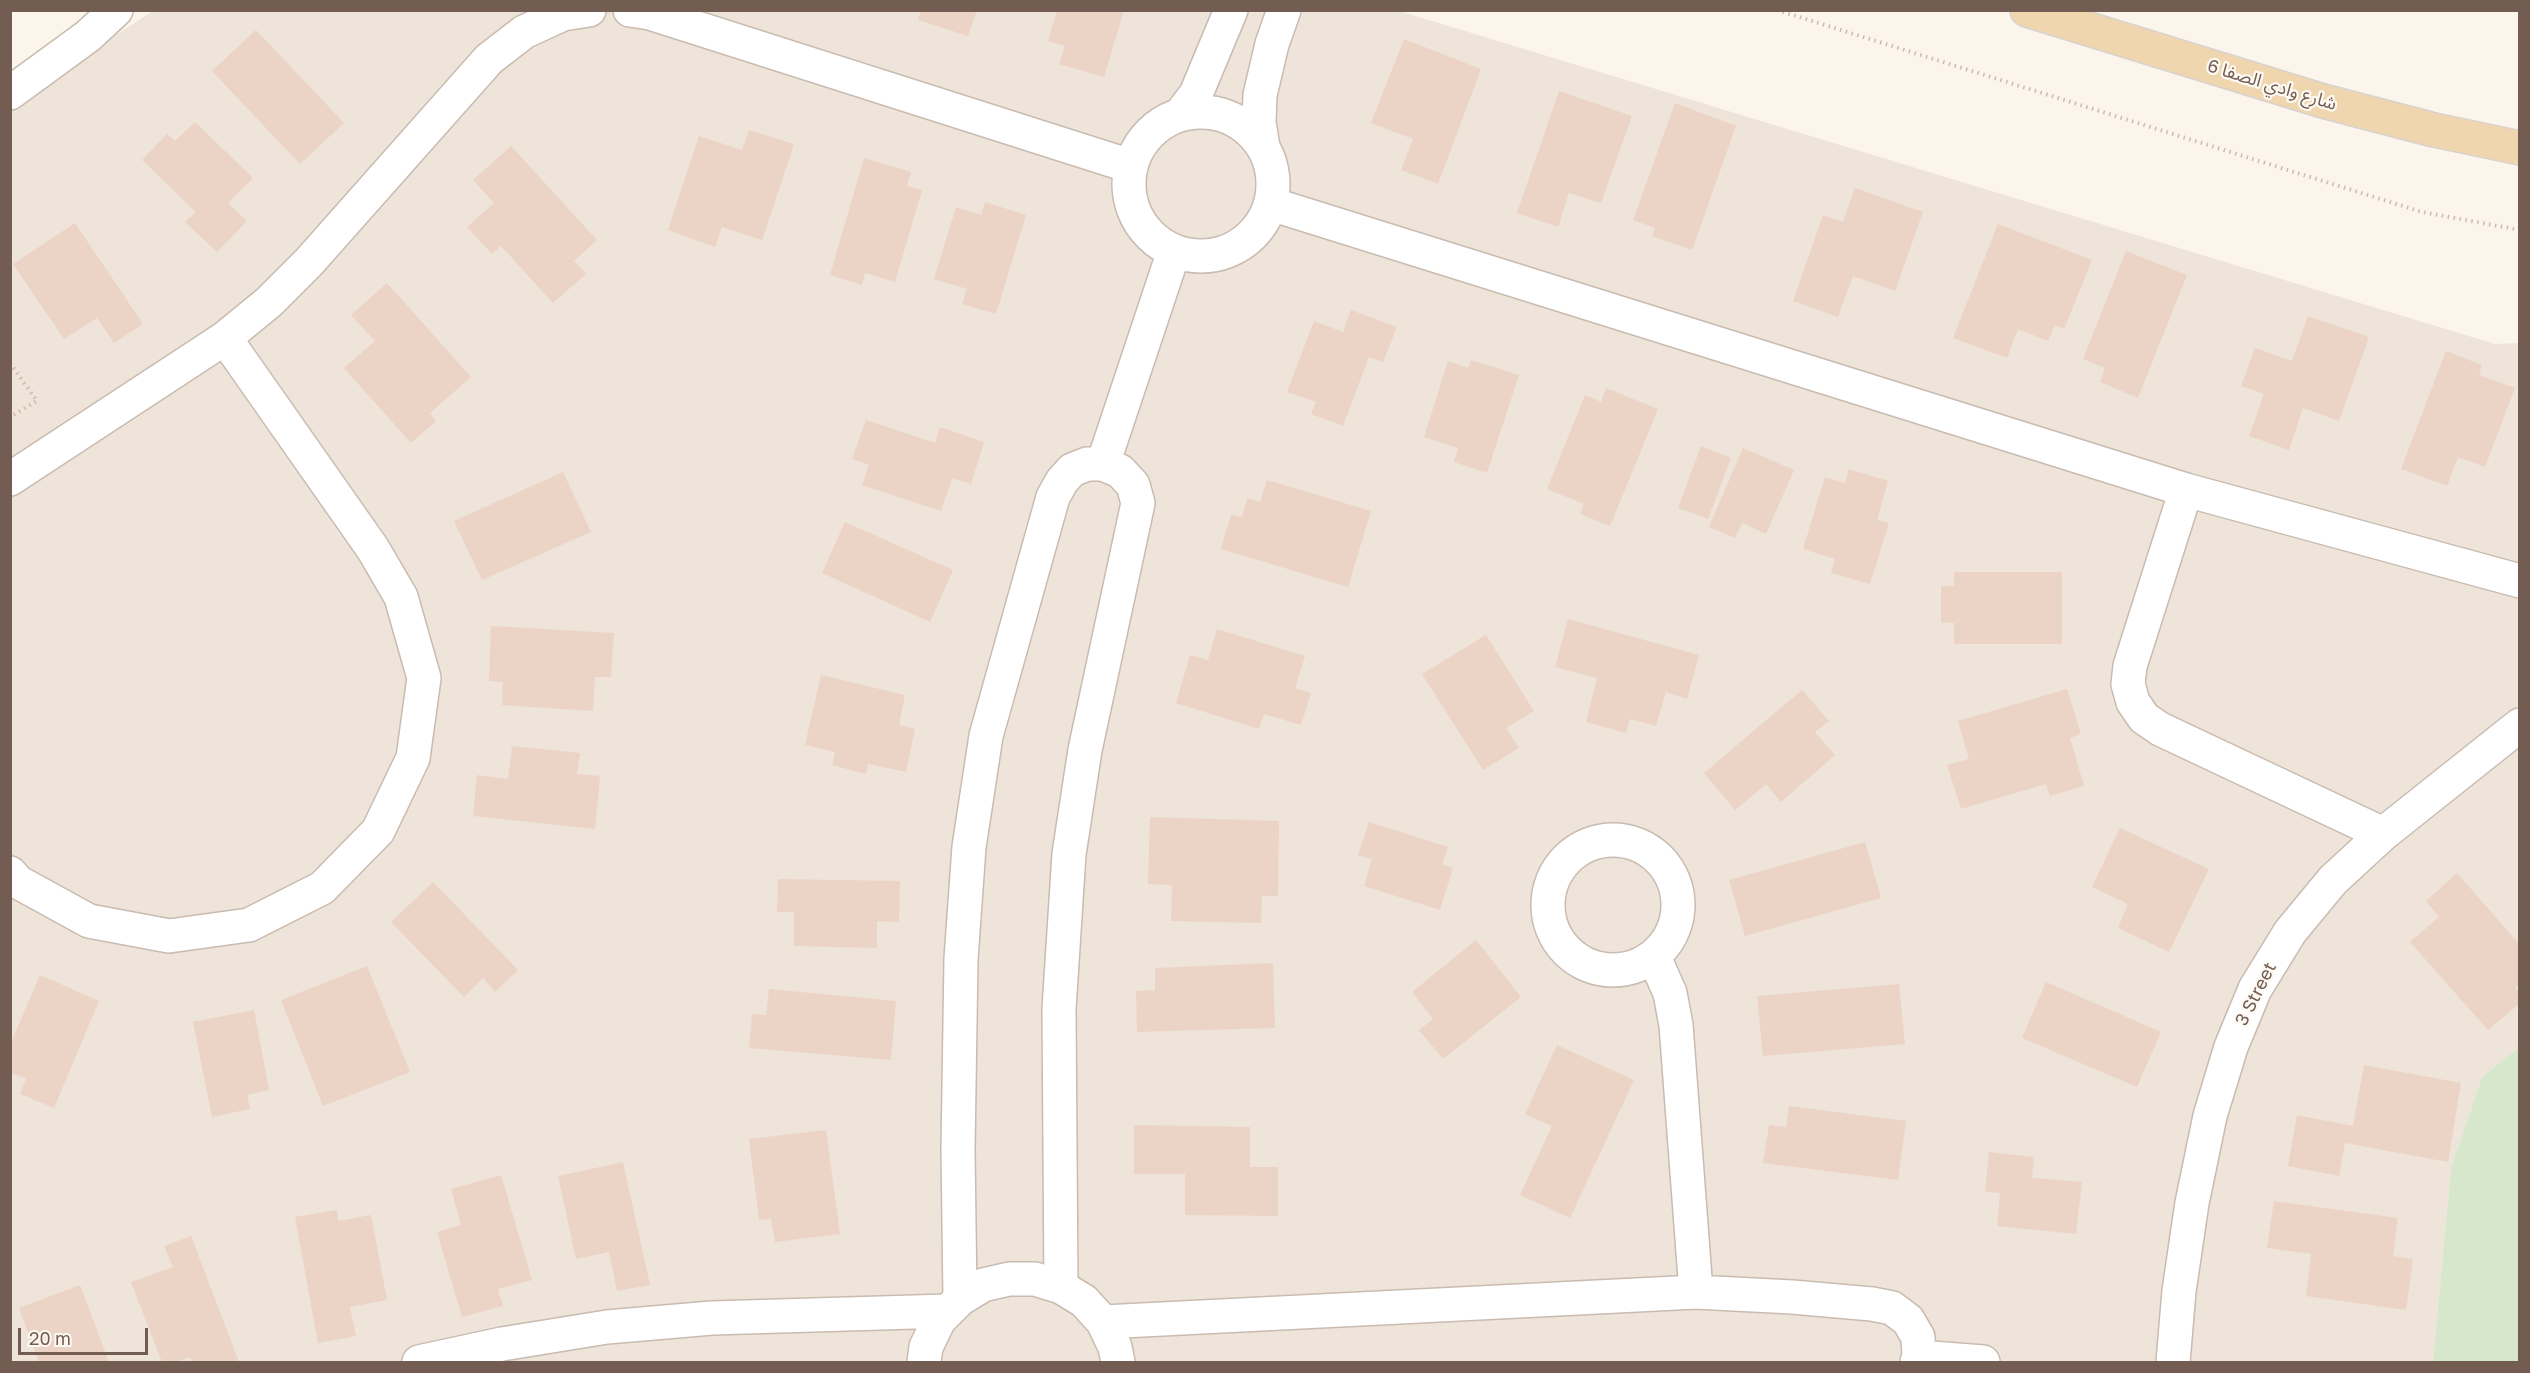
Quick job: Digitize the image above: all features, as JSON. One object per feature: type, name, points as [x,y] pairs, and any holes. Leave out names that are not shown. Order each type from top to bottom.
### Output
[{"type":"main road","name":"شارع وادي الصفا 6","points":[[2027,10],[2322,101],[2434,130],[2520,148]]},
{"type":"street","points":[[10,93],[88,36],[116,10]]},
{"type":"street","points":[[10,479],[225,338],[269,302],[309,262],[489,59],[524,32],[563,14],[589,10]]},
{"type":"street","points":[[630,10],[650,13],[1130,166]]},
{"type":"street","points":[[1263,147],[1247,129],[1227,117],[1204,112],[1180,115],[1158,126],[1141,143],[1130,166],[1128,186],[1132,207],[1142,225],[1156,240],[1174,251],[1198,256],[1222,253],[1243,242],[1260,225],[1270,204],[1273,184],[1259,122],[1260,95],[1272,44],[1284,10]]},
{"type":"street","points":[[1180,115],[1196,94],[1224,16],[1272,44]]},
{"type":"street","points":[[1270,204],[2186,490],[2520,581]]},
{"type":"street","points":[[1103,464],[1174,251]]},
{"type":"street","points":[[10,873],[18,882],[89,921],[169,936],[249,925],[322,888],[378,831],[413,758],[424,678],[401,597],[373,549],[225,338]]},
{"type":"street","points":[[954,1305],[961,959],[969,847],[980,769],[986,736],[1053,497],[1072,470],[1087,464],[1103,464],[1120,471],[1133,485],[1138,503],[1085,750],[1068,864],[1059,1009],[1061,1287]]},
{"type":"street","points":[[2186,490],[2130,666],[2128,684],[2133,702],[2144,718],[2160,729],[2383,834]]},
{"type":"street","name":"3 Street","points":[[2173,1362],[2179,1291],[2192,1203],[2210,1116],[2231,1047],[2254,989],[2290,932],[2333,879],[2383,834],[2520,725]]},
{"type":"street","points":[[1654,957],[1670,993],[1676,1024],[1696,1292]]},
{"type":"street","points":[[924,1362],[926,1347],[939,1320],[954,1305],[983,1285],[1009,1279],[1035,1279],[1061,1287],[1084,1301],[1103,1322],[1116,1347],[1118,1362]]},
{"type":"street","points":[[1103,1322],[1696,1292],[1792,1297],[1892,1308],[1908,1320],[1918,1337],[1918,1360],[1983,1362]]},
{"type":"street","points":[[419,1362],[502,1344],[607,1327],[712,1318],[954,1305]]},
{"type":"path","points":[[1777,10],[2422,212],[2520,230]]},
{"type":"path","points":[[10,363],[37,401],[10,417]]},
{"type":"shaded area","points":[[153,11],[1399,11],[2495,344],[2519,343],[2519,1047],[2482,1077],[2451,1168],[2433,1362],[11,1362],[10,112],[111,38]]},
{"type":"green space","points":[[2519,1047],[2519,1362],[2433,1362],[2451,1168],[2482,1077]]},
{"type":"building","points":[[921,10],[977,10],[968,36],[918,20]]},
{"type":"building","points":[[1057,10],[1124,10],[1104,77],[1059,64],[1065,46],[1048,41]]},
{"type":"building","points":[[256,30],[344,123],[300,164],[212,71]]},
{"type":"building","points":[[1404,39],[1481,69],[1438,184],[1401,170],[1413,139],[1371,123]]},
{"type":"building","points":[[1559,91],[1632,116],[1601,203],[1569,193],[1558,227],[1517,213]]},
{"type":"building","points":[[1675,103],[1736,126],[1692,250],[1652,236],[1655,228],[1633,220]]},
{"type":"building","points":[[195,122],[253,178],[228,203],[247,221],[217,252],[185,222],[196,212],[142,160],[167,134],[175,141]]},
{"type":"building","points":[[749,130],[794,144],[762,240],[722,227],[715,247],[668,230],[699,136],[742,150]]},
{"type":"building","points":[[511,146],[597,240],[574,261],[586,274],[553,303],[501,246],[492,254],[467,227],[494,203],[473,180]]},
{"type":"building","points":[[864,158],[911,172],[907,186],[922,190],[895,282],[865,273],[862,285],[830,275]]},
{"type":"building","points":[[1855,188],[1923,212],[1895,291],[1853,276],[1838,317],[1793,301],[1823,215],[1843,222]]},
{"type":"building","points":[[985,202],[1026,215],[996,314],[962,304],[967,289],[934,279],[956,207],[981,215]]},
{"type":"building","points":[[75,223],[143,324],[114,343],[97,318],[64,339],[13,264]]},
{"type":"building","points":[[1998,224],[2092,260],[2064,329],[2055,325],[2048,341],[2018,329],[2007,358],[1953,338]]},
{"type":"building","points":[[2126,251],[2187,275],[2138,398],[2100,382],[2105,368],[2083,359]]},
{"type":"building","points":[[387,283],[471,377],[430,413],[436,421],[411,443],[344,368],[375,341],[351,315]]},
{"type":"building","points":[[1351,310],[1397,327],[1383,362],[1369,357],[1343,426],[1311,414],[1316,402],[1287,392],[1314,321],[1343,332]]},
{"type":"building","points":[[2308,316],[2369,337],[2339,421],[2303,408],[2289,450],[2249,436],[2264,394],[2241,386],[2255,348],[2292,361]]},
{"type":"building","points":[[2446,351],[2482,365],[2479,375],[2515,388],[2485,467],[2458,457],[2447,486],[2401,469]]},
{"type":"building","points":[[1471,360],[1519,375],[1487,473],[1454,462],[1458,448],[1424,437],[1448,361],[1468,368]]},
{"type":"building","points":[[1606,388],[1658,409],[1610,526],[1580,514],[1584,504],[1547,489],[1585,395],[1601,402]]},
{"type":"building","points":[[866,420],[935,443],[940,427],[984,442],[971,484],[952,478],[941,511],[862,485],[869,465],[852,459]]},
{"type":"building","points":[[1701,446],[1731,458],[1708,519],[1678,508]]},
{"type":"building","points":[[1743,448],[1794,470],[1766,534],[1742,523],[1735,538],[1709,527]]},
{"type":"building","points":[[1849,469],[1888,481],[1877,520],[1889,523],[1870,584],[1831,573],[1835,559],[1803,549],[1825,477],[1845,483]]},
{"type":"building","points":[[563,472],[591,532],[482,580],[454,521]]},
{"type":"building","points":[[1267,480],[1371,511],[1348,587],[1221,549],[1231,515],[1242,517],[1247,498],[1260,502]]},
{"type":"building","points":[[845,522],[953,570],[930,622],[822,573]]},
{"type":"building","points":[[1954,572],[2062,572],[2062,644],[1954,644],[1954,623],[1941,622],[1941,586],[1954,586]]},
{"type":"building","points":[[1568,619],[1699,655],[1687,699],[1666,692],[1656,726],[1630,719],[1626,733],[1586,722],[1597,678],[1555,667]]},
{"type":"building","points":[[491,626],[614,633],[611,677],[595,677],[593,711],[502,705],[503,682],[489,681]]},
{"type":"building","points":[[1217,629],[1305,656],[1295,688],[1311,693],[1301,725],[1264,714],[1259,729],[1176,703],[1190,655],[1208,660]]},
{"type":"building","points":[[1486,635],[1534,711],[1506,728],[1519,748],[1483,770],[1422,674]]},
{"type":"building","points":[[821,675],[905,695],[899,725],[915,729],[906,772],[868,764],[866,774],[832,765],[835,752],[805,745]]},
{"type":"building","points":[[2067,689],[2081,734],[2070,738],[2084,786],[2050,796],[2046,784],[1961,809],[1947,765],[1969,759],[1958,721]]},
{"type":"building","points":[[1802,690],[1829,721],[1815,732],[1835,755],[1781,802],[1766,784],[1735,810],[1704,773]]},
{"type":"building","points":[[512,746],[580,753],[577,774],[600,776],[595,829],[473,816],[477,775],[508,779]]},
{"type":"building","points":[[1150,817],[1279,821],[1278,896],[1262,896],[1261,923],[1171,921],[1172,885],[1148,884]]},
{"type":"building","points":[[1369,822],[1448,847],[1442,864],[1453,868],[1440,910],[1364,886],[1372,859],[1358,855]]},
{"type":"building","points":[[2120,828],[2209,869],[2169,952],[2118,928],[2128,904],[2092,887]]},
{"type":"building","points":[[1865,842],[1881,898],[1745,936],[1729,880]]},
{"type":"building","points":[[2457,873],[2520,945],[2520,984],[2515,988],[2520,992],[2520,1003],[2488,1030],[2410,942],[2439,917],[2426,901]]},
{"type":"building","points":[[778,879],[900,881],[899,922],[877,921],[877,948],[794,946],[794,912],[777,912]]},
{"type":"building","points":[[433,882],[518,970],[495,992],[483,978],[464,997],[391,922]]},
{"type":"building","points":[[1476,940],[1521,997],[1443,1059],[1419,1030],[1433,1019],[1412,992]]},
{"type":"building","points":[[1273,963],[1275,1028],[1137,1032],[1136,991],[1155,990],[1155,968]]},
{"type":"building","points":[[367,966],[410,1072],[323,1106],[281,1000]]},
{"type":"building","points":[[40,975],[99,1001],[54,1108],[20,1094],[26,1079],[10,1072],[10,1045]]},
{"type":"building","points":[[2046,982],[2161,1032],[2137,1087],[2022,1038]]},
{"type":"building","points":[[1899,984],[1905,1044],[1763,1056],[1757,996]]},
{"type":"building","points":[[769,989],[896,1001],[891,1060],[749,1048],[752,1014],[766,1015]]},
{"type":"building","points":[[254,1010],[269,1090],[247,1095],[250,1109],[212,1117],[193,1022]]},
{"type":"building","points":[[1557,1045],[1634,1080],[1570,1218],[1520,1195],[1552,1126],[1525,1114]]},
{"type":"building","points":[[2364,1065],[2461,1083],[2448,1162],[2345,1143],[2339,1176],[2288,1166],[2297,1115],[2353,1126]]},
{"type":"building","points":[[1789,1106],[1906,1121],[1898,1180],[1763,1163],[1769,1125],[1786,1127]]},
{"type":"building","points":[[1134,1125],[1250,1127],[1250,1167],[1278,1167],[1278,1216],[1185,1215],[1185,1174],[1134,1174]]},
{"type":"building","points":[[826,1130],[840,1234],[775,1242],[771,1219],[759,1220],[749,1139]]},
{"type":"building","points":[[1989,1152],[2034,1157],[2032,1178],[2082,1182],[2076,1234],[1997,1226],[2000,1193],[1985,1192]]},
{"type":"building","points":[[623,1162],[650,1285],[617,1291],[609,1252],[576,1259],[558,1176]]},
{"type":"building","points":[[501,1175],[532,1280],[498,1289],[503,1306],[462,1317],[437,1232],[461,1225],[451,1189]]},
{"type":"building","points":[[2274,1201],[2398,1218],[2393,1256],[2413,1259],[2406,1310],[2306,1296],[2311,1254],[2267,1248]]},
{"type":"building","points":[[337,1210],[338,1221],[371,1215],[387,1300],[350,1307],[356,1336],[318,1343],[295,1217]]},
{"type":"building","points":[[191,1236],[239,1362],[192,1362],[190,1357],[175,1362],[162,1362],[131,1282],[173,1267],[164,1246]]},
{"type":"building","points":[[80,1285],[109,1362],[39,1362],[19,1308]]}]
